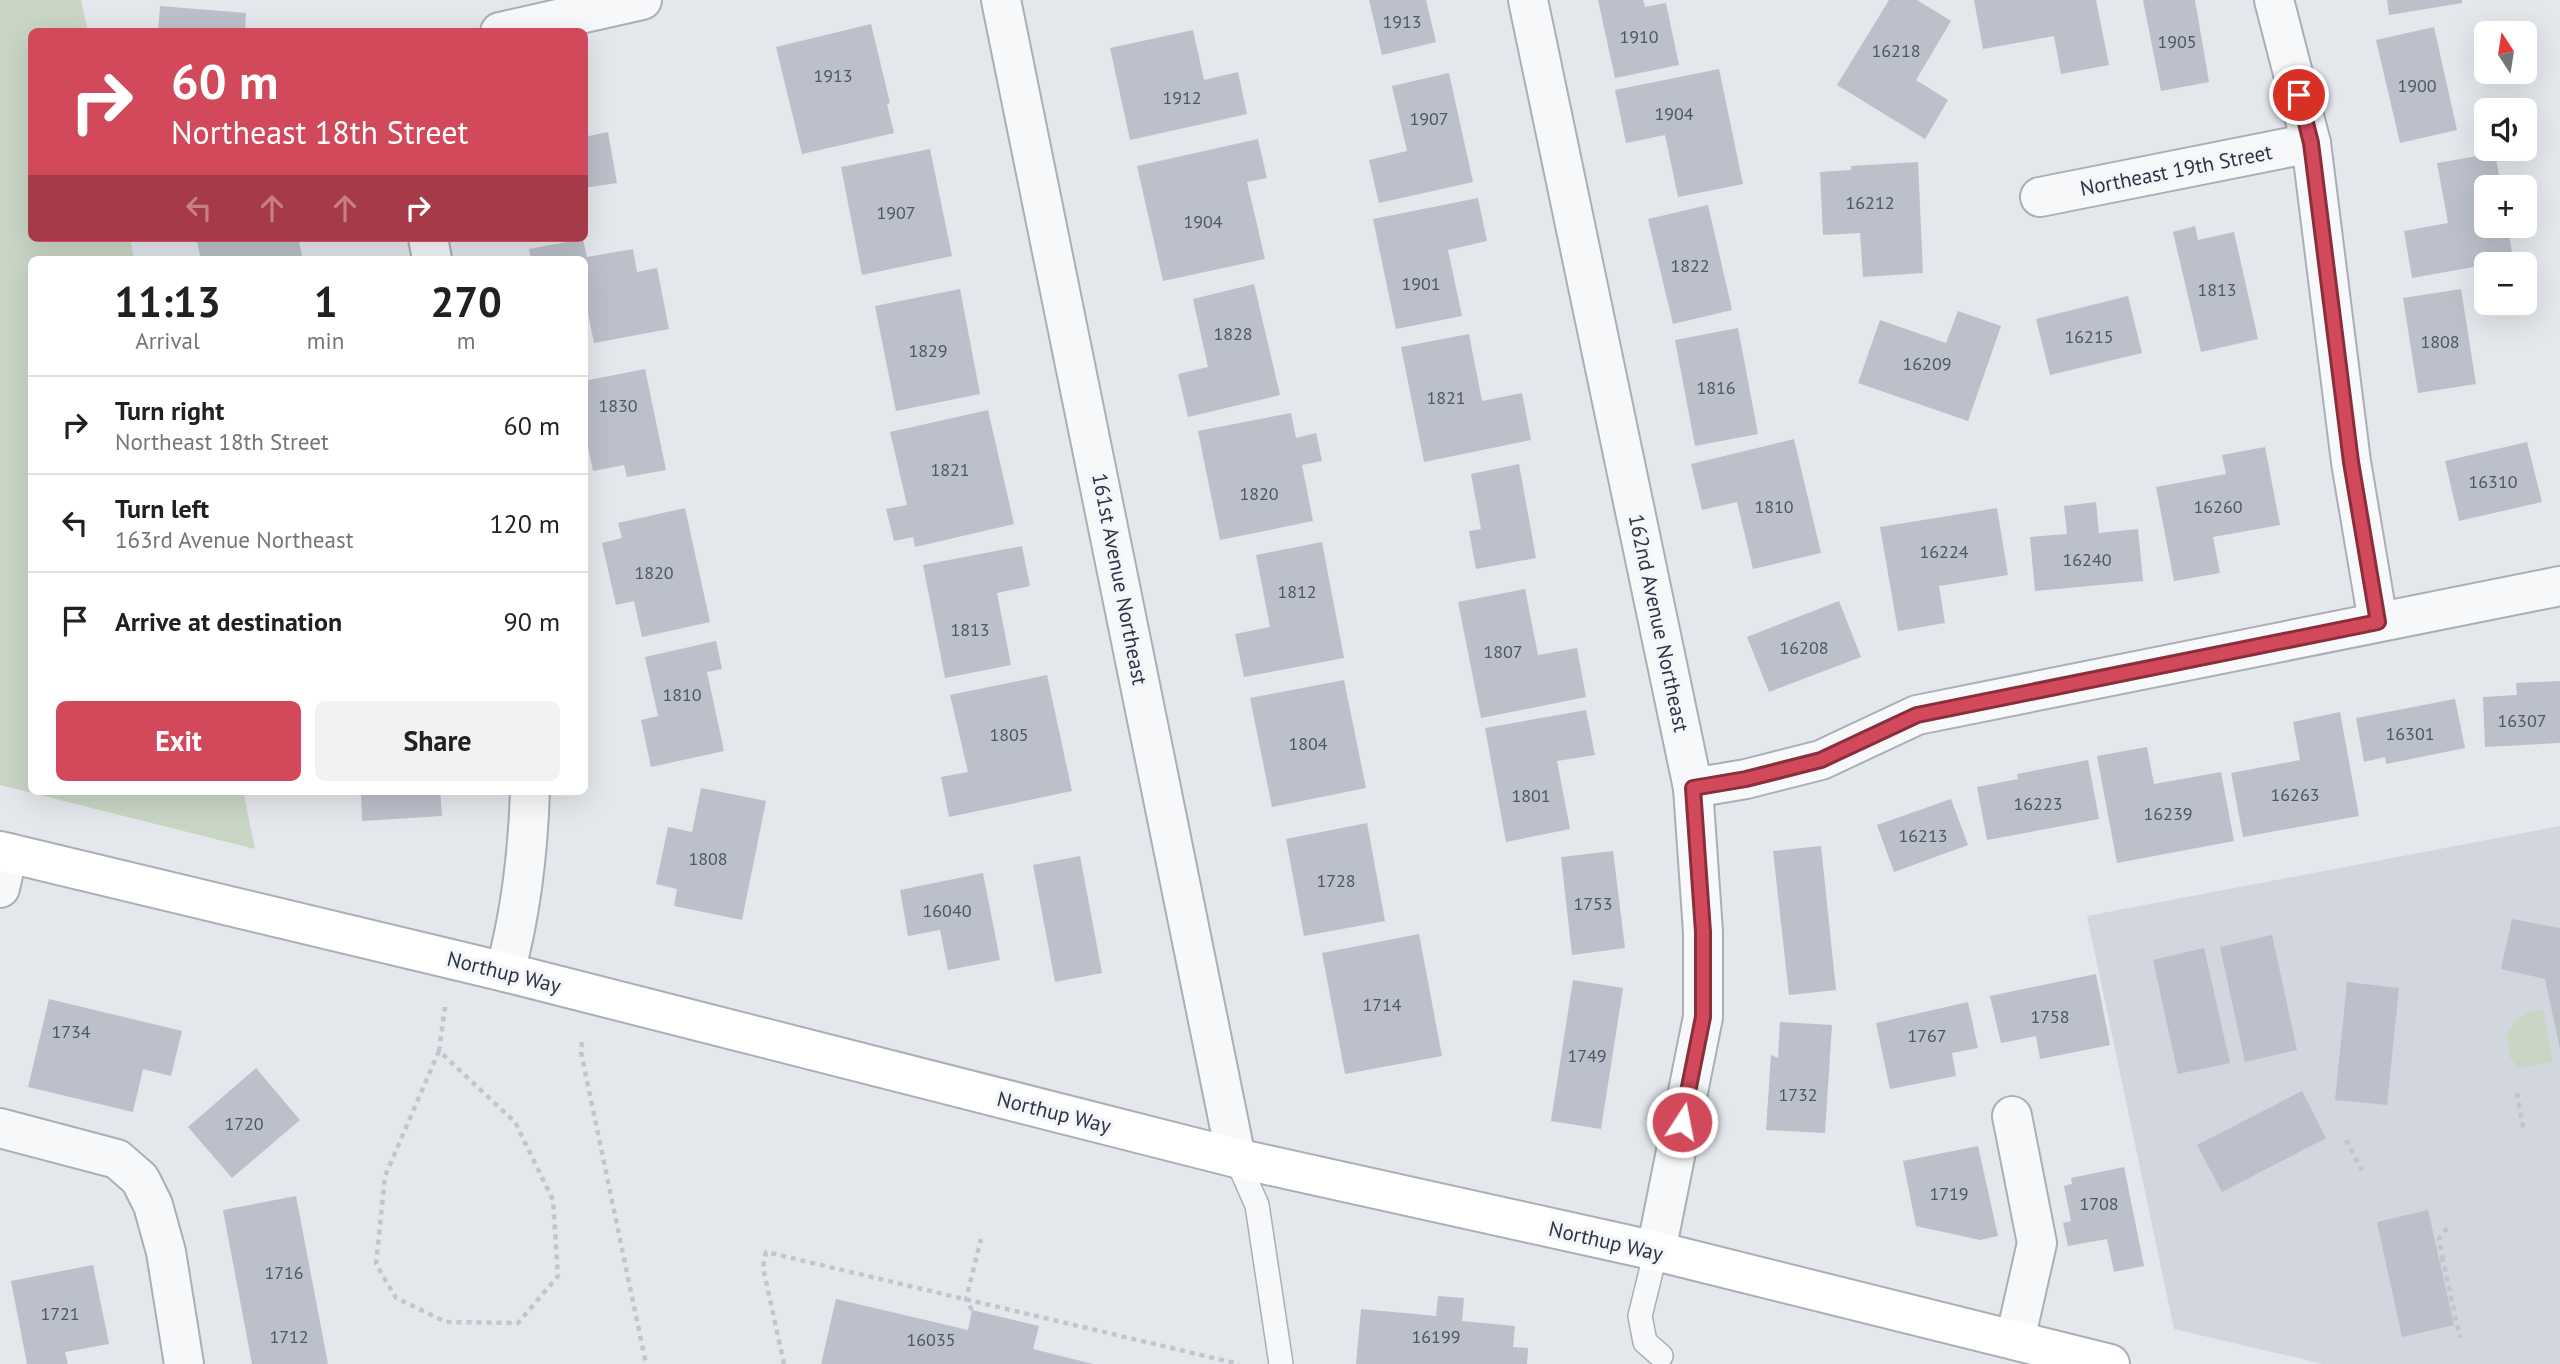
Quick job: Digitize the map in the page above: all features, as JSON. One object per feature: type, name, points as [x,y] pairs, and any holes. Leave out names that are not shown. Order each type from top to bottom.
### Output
[{"type":"street","points":[[518,28],[642,0]]},
{"type":"street","name":"161st Avenue Northeast","points":[[1001,0],[1236,1158]]},
{"type":"street","name":"162nd Avenue Northeast","points":[[1528,0],[1693,788],[1703,932],[1703,1017],[1656,1251]]},
{"type":"street","points":[[2274,0],[2311,143],[2351,462],[2378,622]]},
{"type":"street","name":"Northeast 19th Street","points":[[2040,197],[2311,143]]},
{"type":"street","points":[[1693,788],[1746,779],[1821,760],[1917,715],[2560,586]]},
{"type":"street","points":[[505,972],[516,932],[529,827],[530,795]]},
{"type":"street","name":"Northup Way","points":[[3,864],[505,972],[1236,1158],[1656,1251],[2098,1362]]},
{"type":"street","points":[[2012,1116],[2037,1243],[2015,1340]]},
{"type":"street","points":[[0,1128],[117,1159],[140,1178],[153,1205],[166,1252],[184,1364]]},
{"type":"lane","points":[[1236,1158],[1257,1205],[1281,1364]]},
{"type":"lane","points":[[1656,1251],[1640,1317],[1645,1342],[1661,1356]]},
{"type":"path","points":[[439,1051],[515,1122],[553,1200],[558,1276],[518,1323],[446,1322],[396,1298],[376,1264],[384,1176],[439,1051],[444,1007]]},
{"type":"path","points":[[582,1042],[580,1052],[646,1364]]},
{"type":"path","points":[[2517,1093],[2524,1132]]},
{"type":"path","points":[[2346,1140],[2361,1170]]},
{"type":"path","points":[[2447,1228],[2438,1239],[2460,1338]]},
{"type":"path","points":[[972,1310],[966,1299],[981,1239]]},
{"type":"path","points":[[784,1364],[763,1267],[766,1252],[1239,1364]]},
{"type":"shaded area","points":[[2560,826],[2560,1364],[2323,1364],[2174,1329],[2087,916]]},
{"type":"green space","points":[[0,0],[81,0],[87,28],[28,28],[28,242],[131,242],[133,256],[28,256],[28,792],[0,785]]},
{"type":"green space","points":[[40,795],[244,795],[255,849]]},
{"type":"green space","points":[[2533,1010],[2543,1011],[2553,1062],[2519,1068],[2510,1058],[2507,1034],[2517,1019]]},
{"type":"building","points":[[1369,0],[1426,0],[1436,42],[1382,55]]},
{"type":"building","points":[[1598,0],[1643,0],[1645,7],[1666,3],[1679,65],[1615,78]]},
{"type":"building","points":[[1889,0],[1917,0],[1951,21],[1916,80],[1948,100],[1925,139],[1837,85]]},
{"type":"building","points":[[1974,0],[2096,0],[2109,65],[2061,74],[2054,36],[1983,49]]},
{"type":"building","points":[[2143,0],[2195,0],[2209,82],[2161,91]]},
{"type":"building","points":[[2387,0],[2462,0],[2462,3],[2389,15]]},
{"type":"building","points":[[160,6],[246,13],[245,28],[158,28]]},
{"type":"building","points":[[871,24],[890,103],[887,104],[894,133],[802,154],[776,47]]},
{"type":"building","points":[[2434,27],[2457,130],[2400,143],[2376,40]]},
{"type":"building","points":[[1193,30],[1204,80],[1238,72],[1247,114],[1130,140],[1110,48]]},
{"type":"building","points":[[1719,69],[1743,184],[1678,197],[1665,135],[1626,143],[1615,90]]},
{"type":"building","points":[[1449,73],[1473,182],[1379,203],[1369,160],[1407,151],[1392,86]]},
{"type":"building","points":[[608,132],[617,183],[588,187],[588,136]]},
{"type":"building","points":[[1258,139],[1267,178],[1247,182],[1265,259],[1163,281],[1137,166]]},
{"type":"building","points":[[930,149],[952,256],[862,275],[841,167]]},
{"type":"building","points":[[2474,157],[2474,161],[2496,161],[2499,175],[2474,175],[2474,238],[2510,238],[2512,252],[2474,252],[2474,267],[2412,278],[2404,231],[2448,223],[2437,163]]},
{"type":"building","points":[[1918,162],[1923,273],[1863,277],[1860,233],[1823,235],[1820,172],[1851,170],[1851,166]]},
{"type":"building","points":[[1478,198],[1487,241],[1448,250],[1462,316],[1396,329],[1373,219]]},
{"type":"building","points":[[1708,205],[1732,310],[1673,324],[1648,219]]},
{"type":"building","points":[[2195,226],[2198,240],[2234,232],[2258,339],[2201,352],[2173,232]]},
{"type":"building","points":[[197,242],[299,242],[302,256],[200,256]]},
{"type":"building","points":[[567,242],[584,242],[587,256],[530,256],[529,249]]},
{"type":"building","points":[[633,249],[637,272],[657,268],[669,329],[594,343],[588,314],[588,257]]},
{"type":"building","points":[[1254,284],[1280,395],[1188,417],[1178,374],[1208,367],[1193,299]]},
{"type":"building","points":[[960,289],[980,394],[896,411],[875,306]]},
{"type":"building","points":[[2461,289],[2476,384],[2418,393],[2403,298]]},
{"type":"building","points":[[2128,296],[2142,353],[2050,375],[2036,319]]},
{"type":"building","points":[[1958,311],[2001,326],[1968,421],[1858,383],[1880,320],[1946,343]]},
{"type":"building","points":[[1738,328],[1758,434],[1695,446],[1675,340]]},
{"type":"building","points":[[1469,334],[1482,401],[1522,393],[1531,440],[1424,462],[1401,347]]},
{"type":"building","points":[[645,369],[666,470],[627,477],[624,465],[593,471],[588,447],[588,380]]},
{"type":"building","points":[[988,410],[1014,524],[915,547],[913,537],[894,541],[886,509],[907,505],[890,432]]},
{"type":"building","points":[[1291,413],[1296,438],[1316,433],[1322,461],[1302,465],[1313,521],[1220,540],[1198,431]]},
{"type":"building","points":[[1794,439],[1821,553],[1753,569],[1737,502],[1702,510],[1691,464]]},
{"type":"building","points":[[2527,442],[2542,502],[2459,521],[2445,461]]},
{"type":"building","points":[[2265,447],[2280,525],[2213,537],[2220,573],[2174,581],[2156,487],[2226,474],[2222,455]]},
{"type":"building","points":[[1519,464],[1536,558],[1476,569],[1469,531],[1481,529],[1471,474]]},
{"type":"building","points":[[2096,502],[2099,533],[2138,529],[2143,581],[2035,591],[2030,537],[2067,534],[2064,506]]},
{"type":"building","points":[[685,508],[710,622],[642,637],[634,601],[616,605],[602,543],[622,538],[618,523]]},
{"type":"building","points":[[1997,508],[2008,575],[1939,586],[1945,623],[1898,631],[1880,527]]},
{"type":"building","points":[[1322,542],[1344,658],[1244,677],[1235,634],[1270,627],[1256,555]]},
{"type":"building","points":[[1022,546],[1030,586],[997,593],[1011,665],[945,678],[923,565]]},
{"type":"building","points":[[1525,589],[1538,655],[1577,648],[1586,697],[1481,718],[1458,602]]},
{"type":"building","points":[[1839,601],[1861,657],[1769,692],[1747,637]]},
{"type":"building","points":[[716,641],[722,669],[707,672],[724,751],[651,767],[641,720],[658,716],[645,657]]},
{"type":"building","points":[[1047,675],[1072,791],[949,817],[941,777],[968,772],[950,695]]},
{"type":"building","points":[[1344,680],[1366,788],[1272,807],[1250,698]]},
{"type":"building","points":[[2560,681],[2560,743],[2485,747],[2483,697],[2517,695],[2516,683]]},
{"type":"building","points":[[2455,699],[2465,748],[2386,764],[2385,757],[2364,762],[2356,718]]},
{"type":"building","points":[[1586,710],[1595,755],[1557,761],[1570,829],[1506,842],[1485,728]]},
{"type":"building","points":[[2340,712],[2359,816],[2243,837],[2231,773],[2300,760],[2293,722]]},
{"type":"building","points":[[2147,747],[2154,784],[2221,772],[2234,841],[2117,863],[2097,756]]},
{"type":"building","points":[[2088,760],[2099,819],[1987,840],[1977,787],[2018,779],[2017,774]]},
{"type":"building","points":[[701,788],[766,801],[742,920],[674,906],[677,889],[656,884],[668,827],[692,832]]},
{"type":"building","points":[[361,795],[440,795],[442,816],[362,821]]},
{"type":"building","points":[[1951,799],[1968,845],[1894,872],[1877,825]]},
{"type":"building","points":[[1367,823],[1385,921],[1304,936],[1286,839]]},
{"type":"building","points":[[1821,846],[1836,990],[1789,995],[1773,851]]},
{"type":"building","points":[[1613,851],[1625,948],[1572,955],[1561,857]]},
{"type":"building","points":[[1080,856],[1102,973],[1055,982],[1033,865]]},
{"type":"building","points":[[983,873],[1000,960],[948,970],[940,930],[908,936],[900,890]]},
{"type":"building","points":[[2512,919],[2560,928],[2560,1049],[2545,979],[2501,969]]},
{"type":"building","points":[[1419,934],[1442,1056],[1345,1074],[1322,953]]},
{"type":"building","points":[[2272,935],[2297,1050],[2245,1062],[2220,947]]},
{"type":"building","points":[[2204,948],[2230,1063],[2178,1074],[2153,960]]},
{"type":"building","points":[[2096,974],[2110,1045],[2040,1059],[2036,1036],[2001,1043],[1990,996]]},
{"type":"building","points":[[1573,980],[1623,988],[1601,1129],[1551,1121]]},
{"type":"building","points":[[2347,982],[2399,988],[2387,1105],[2335,1100]]},
{"type":"building","points":[[49,999],[182,1031],[171,1076],[143,1069],[133,1112],[28,1087]]},
{"type":"building","points":[[1968,1002],[1978,1048],[1952,1053],[1956,1076],[1890,1089],[1876,1023]]},
{"type":"building","points":[[1780,1022],[1832,1025],[1825,1133],[1766,1130],[1771,1055],[1778,1058]]},
{"type":"building","points":[[256,1068],[300,1120],[232,1178],[188,1127]]},
{"type":"building","points":[[2302,1091],[2326,1138],[2222,1192],[2197,1145]]},
{"type":"building","points":[[1978,1146],[1998,1236],[1980,1240],[1916,1226],[1903,1161]]},
{"type":"building","points":[[2124,1167],[2144,1266],[2114,1272],[2107,1239],[2068,1246],[2063,1223],[2071,1221],[2064,1186],[2072,1184],[2071,1178]]},
{"type":"building","points":[[296,1196],[328,1364],[252,1364],[223,1210]]},
{"type":"building","points":[[2428,1210],[2454,1325],[2402,1337],[2377,1222]]},
{"type":"building","points":[[93,1265],[109,1344],[65,1352],[68,1364],[27,1364],[11,1281]]},
{"type":"building","points":[[1438,1296],[1464,1298],[1462,1321],[1515,1326],[1513,1347],[1528,1348],[1527,1364],[1356,1364],[1361,1309],[1436,1316]]},
{"type":"building","points":[[836,1299],[968,1330],[972,1310],[1039,1326],[1033,1349],[1093,1364],[821,1364]]},
{"type":"route","points":[[1682,1122],[1703,1017],[1703,932],[1693,788],[1746,779],[1821,760],[1917,715],[2378,622],[2351,462],[2311,143],[2299,95]]}]
